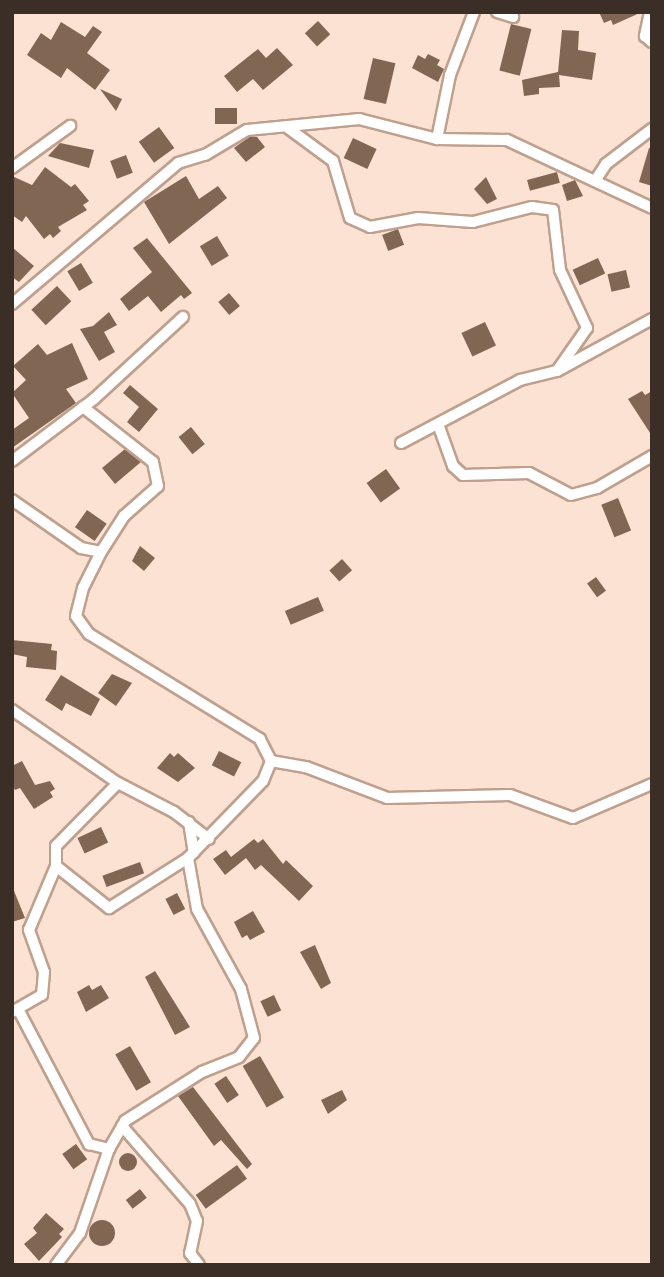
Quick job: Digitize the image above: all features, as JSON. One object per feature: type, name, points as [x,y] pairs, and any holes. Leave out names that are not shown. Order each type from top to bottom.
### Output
[{"type":"street","points":[[438,139],[450,75],[474,12]]},
{"type":"street","points":[[497,12],[513,17]]},
{"type":"street","points":[[650,12],[645,36],[652,42]]},
{"type":"street","points":[[12,304],[178,163],[205,155],[247,130],[359,119],[438,139],[507,140],[652,208]]},
{"type":"street","points":[[12,168],[70,126]]},
{"type":"street","points":[[288,128],[332,161],[350,218],[370,227],[418,218],[473,222],[532,207],[553,210],[560,270],[587,328],[557,371]]},
{"type":"street","points":[[595,181],[606,164],[652,129]]},
{"type":"street","points":[[12,461],[83,407],[183,317]]},
{"type":"street","points":[[401,443],[520,380],[557,371],[652,319]]},
{"type":"street","points":[[56,866],[109,908],[191,855],[209,839],[263,781],[271,761],[260,740],[89,634],[76,615],[83,588],[101,552],[124,516],[158,486],[153,462],[83,407]]},
{"type":"street","points":[[439,424],[453,466],[463,475],[529,472],[570,495],[597,488],[652,456]]},
{"type":"street","points":[[12,500],[81,548],[101,552]]},
{"type":"street","points":[[12,710],[118,783],[188,822],[209,839]]},
{"type":"street","points":[[271,761],[306,767],[387,798],[510,795],[573,818],[652,784]]},
{"type":"street","points":[[109,1149],[89,1143],[15,1011],[42,995],[44,972],[29,930],[56,866],[55,846],[118,783]]},
{"type":"street","points":[[56,1265],[80,1233],[109,1149],[122,1126],[202,1072],[239,1057],[254,1038],[241,989],[197,909],[188,822]]},
{"type":"street","points":[[122,1126],[190,1204],[198,1221],[190,1253],[199,1265]]},
{"type":"building","points":[[599,12],[642,12],[613,25],[611,20],[604,23]]},
{"type":"building","points":[[318,21],[330,34],[317,46],[305,33]]},
{"type":"building","points":[[61,22],[85,37],[93,26],[102,32],[87,53],[110,70],[95,90],[67,68],[61,78],[27,55],[41,33],[51,40]]},
{"type":"building","points":[[511,24],[531,29],[520,76],[499,71]]},
{"type":"building","points":[[562,30],[579,31],[578,50],[596,53],[592,80],[559,75],[560,87],[539,88],[539,94],[524,96],[522,80],[558,72]]},
{"type":"building","points":[[277,48],[293,65],[263,90],[253,79],[237,92],[224,76],[258,49],[266,58]]},
{"type":"building","points":[[428,54],[440,60],[437,65],[444,69],[438,82],[412,68],[418,55],[425,59]]},
{"type":"building","points":[[373,58],[395,63],[386,104],[364,99]]},
{"type":"building","points":[[100,89],[122,99],[116,111]]},
{"type":"building","points":[[215,108],[237,108],[237,124],[215,124]]},
{"type":"building","points":[[159,127],[174,148],[154,163],[139,142]]},
{"type":"building","points":[[249,137],[257,137],[265,147],[246,162],[234,148]]},
{"type":"building","points":[[353,138],[377,149],[367,169],[344,158]]},
{"type":"building","points":[[60,143],[94,150],[89,168],[48,156]]},
{"type":"building","points":[[649,148],[652,148],[652,186],[639,182]]},
{"type":"building","points":[[126,155],[133,173],[117,179],[110,161]]},
{"type":"building","points":[[45,167],[71,187],[75,184],[89,201],[83,205],[87,210],[58,227],[61,231],[53,238],[50,234],[44,239],[26,216],[22,222],[12,215],[12,176],[32,185]]},
{"type":"building","points":[[557,172],[560,183],[530,191],[527,180]]},
{"type":"building","points":[[186,176],[199,199],[218,186],[227,198],[169,244],[144,202]]},
{"type":"building","points":[[486,177],[497,199],[487,204],[474,189]]},
{"type":"building","points":[[575,180],[583,196],[567,201],[562,185]]},
{"type":"building","points":[[398,229],[404,245],[388,251],[382,235]]},
{"type":"building","points":[[217,236],[229,256],[212,266],[200,246]]},
{"type":"building","points":[[147,238],[192,293],[184,299],[181,295],[161,312],[148,296],[129,311],[120,299],[152,272],[133,248]]},
{"type":"building","points":[[12,247],[34,266],[19,282],[12,277]]},
{"type":"building","points":[[598,258],[605,273],[580,285],[573,270]]},
{"type":"building","points":[[81,263],[93,283],[79,291],[67,271]]},
{"type":"building","points":[[626,270],[630,288],[612,292],[607,274]]},
{"type":"building","points":[[57,286],[71,301],[46,325],[31,310]]},
{"type":"building","points":[[229,293],[240,306],[229,315],[218,302]]},
{"type":"building","points":[[109,312],[117,325],[104,332],[115,352],[99,361],[80,329],[93,326]]},
{"type":"building","points":[[485,322],[496,346],[472,357],[461,333]]},
{"type":"building","points":[[72,343],[88,379],[66,389],[76,403],[12,448],[12,430],[29,418],[12,393],[26,380],[13,366],[38,344],[47,355]]},
{"type":"building","points":[[130,385],[158,409],[139,432],[127,422],[139,407],[123,393]]},
{"type":"building","points":[[642,391],[645,395],[652,391],[652,436],[628,399]]},
{"type":"building","points":[[191,427],[205,444],[192,454],[179,437]]},
{"type":"building","points":[[125,449],[141,462],[115,484],[102,468]]},
{"type":"building","points":[[386,469],[400,488],[381,503],[367,483]]},
{"type":"building","points":[[618,498],[631,530],[614,537],[601,505]]},
{"type":"building","points":[[87,510],[107,524],[95,541],[75,527]]},
{"type":"building","points":[[140,546],[155,558],[144,571],[132,561]]},
{"type":"building","points":[[342,559],[352,570],[339,582],[329,570]]},
{"type":"building","points":[[596,577],[606,591],[597,597],[587,583]]},
{"type":"building","points":[[318,597],[324,611],[291,625],[285,611]]},
{"type":"building","points":[[12,640],[52,644],[51,650],[57,651],[56,670],[26,667],[27,657],[12,654]]},
{"type":"building","points":[[112,674],[132,683],[116,706],[98,693]]},
{"type":"building","points":[[61,675],[100,699],[91,716],[66,703],[62,711],[45,700]]},
{"type":"building","points":[[219,751],[241,762],[234,777],[212,765]]},
{"type":"building","points":[[170,753],[174,757],[178,753],[195,768],[178,782],[157,768]]},
{"type":"building","points":[[22,761],[35,785],[50,781],[55,789],[50,792],[53,797],[34,809],[20,788],[15,790],[12,784],[12,766]]},
{"type":"building","points":[[101,827],[108,842],[85,853],[77,838]]},
{"type":"building","points":[[254,839],[258,843],[263,839],[283,864],[286,860],[313,886],[299,901],[261,865],[255,870],[246,858],[225,875],[213,859],[226,850],[231,857]]},
{"type":"building","points":[[140,862],[144,873],[107,887],[102,876]]},
{"type":"building","points":[[12,886],[25,918],[12,922]]},
{"type":"building","points":[[177,893],[185,909],[174,915],[165,899]]},
{"type":"building","points":[[253,911],[265,932],[250,940],[247,935],[242,938],[234,922]]},
{"type":"building","points":[[315,945],[331,983],[321,989],[300,952]]},
{"type":"building","points":[[155,971],[190,1027],[175,1035],[145,977]]},
{"type":"building","points":[[89,985],[92,990],[101,985],[109,998],[86,1012],[77,992]]},
{"type":"building","points":[[274,995],[281,1010],[268,1017],[260,1001]]},
{"type":"building","points":[[130,1046],[151,1082],[136,1091],[115,1054]]},
{"type":"building","points":[[260,1056],[284,1098],[267,1108],[243,1066]]},
{"type":"building","points":[[226,1076],[239,1095],[227,1103],[214,1084]]},
{"type":"building","points":[[193,1087],[252,1164],[247,1169],[221,1140],[214,1146],[178,1096]]},
{"type":"building","points":[[342,1090],[347,1100],[328,1114],[321,1100]]},
{"type":"building","points":[[76,1144],[87,1159],[73,1169],[62,1154]]},
{"type":"building","points":[[124,1153],[132,1153],[137,1162],[135,1169],[124,1171],[119,1166],[119,1158]]},
{"type":"building","points":[[237,1165],[247,1179],[206,1209],[196,1195]]},
{"type":"building","points":[[140,1189],[147,1198],[133,1209],[126,1200]]},
{"type":"building","points":[[46,1213],[64,1229],[59,1234],[62,1237],[39,1261],[24,1244],[37,1233],[33,1228]]},
{"type":"building","points":[[102,1220],[111,1224],[115,1233],[111,1242],[102,1246],[93,1242],[89,1233],[93,1224]]}]
